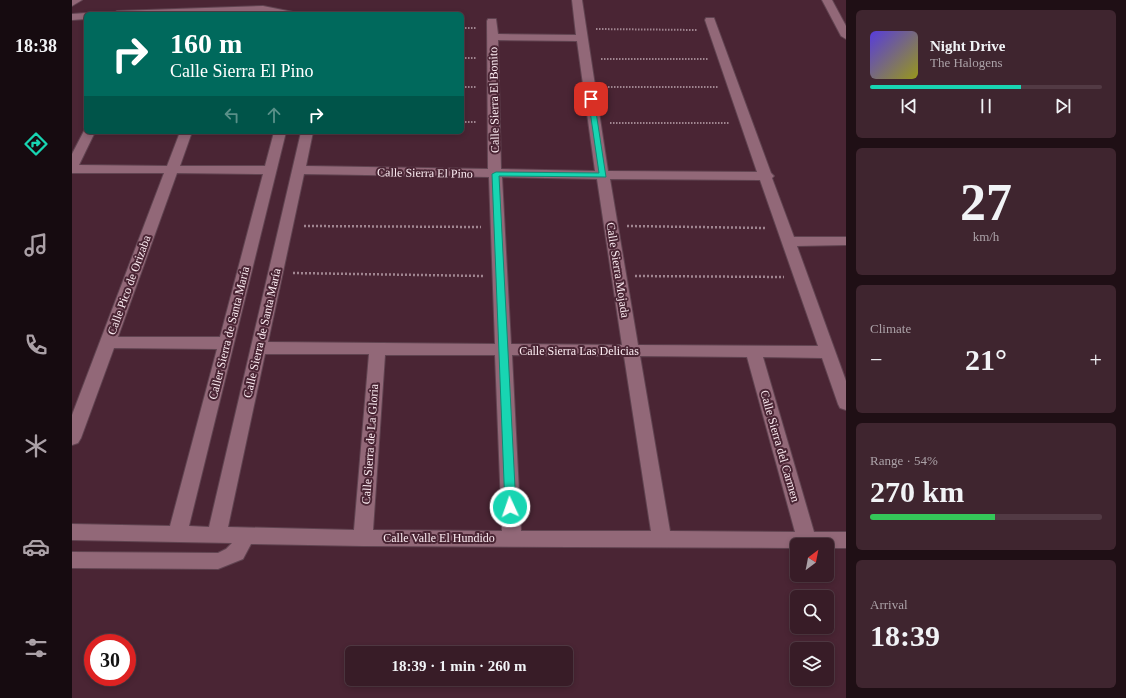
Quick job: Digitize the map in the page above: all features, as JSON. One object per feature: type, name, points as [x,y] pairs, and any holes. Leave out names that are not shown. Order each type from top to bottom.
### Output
[{"type":"street","points":[[72,3],[77,0]]},
{"type":"street","name":"Calle Sierra Mojada","points":[[577,0],[594,122],[662,539]]},
{"type":"street","points":[[827,0],[846,36]]},
{"type":"street","points":[[232,12],[264,9],[279,12]]},
{"type":"street","points":[[72,17],[84,16]]},
{"type":"street","name":"Calle Sierra El Bonito","points":[[492,21],[498,228],[512,539]]},
{"type":"street","points":[[712,25],[767,176],[846,404]]},
{"type":"street","points":[[493,37],[581,34]]},
{"type":"street","points":[[88,134],[72,168],[270,170]]},
{"type":"street","name":"Calle Pico de Orizaba","points":[[72,438],[185,134]]},
{"type":"street","name":"Caller Sierra de Santa María","points":[[178,533],[279,134]]},
{"type":"street","name":"Calle Sierra de Santa María","points":[[217,534],[300,170],[307,134]]},
{"type":"street","name":"Calle Sierra El Pino","points":[[300,170],[496,174],[767,176]]},
{"type":"street","points":[[789,242],[846,242]]},
{"type":"street","points":[[108,342],[226,343]]},
{"type":"street","name":"Calle Sierra Las Delicias","points":[[259,348],[754,353],[827,352]]},
{"type":"street","name":"Calle Sierra de La Gloria","points":[[364,538],[377,349]]},
{"type":"street","name":"Calle Sierra del Carmen","points":[[754,353],[806,538]]},
{"type":"street","name":"Calle Valle El Hundido","points":[[72,532],[364,538],[790,540]]},
{"type":"street","points":[[72,560],[218,561],[229,558],[237,553],[242,545],[243,535]]},
{"type":"street","name":"Calle Valle El Hundido","points":[[834,540],[846,540]]},
{"type":"path","points":[[581,34],[712,25]]},
{"type":"path","points":[[585,59],[724,59]]},
{"type":"path","points":[[589,87],[735,87]]},
{"type":"path","points":[[594,122],[748,123]]},
{"type":"path","points":[[287,225],[498,228]]},
{"type":"path","points":[[611,226],[784,228]]},
{"type":"path","points":[[276,273],[500,276]]},
{"type":"path","points":[[619,276],[802,278]]},
{"type":"route","points":[[510,507],[496,174],[603,175],[591,99]]}]
